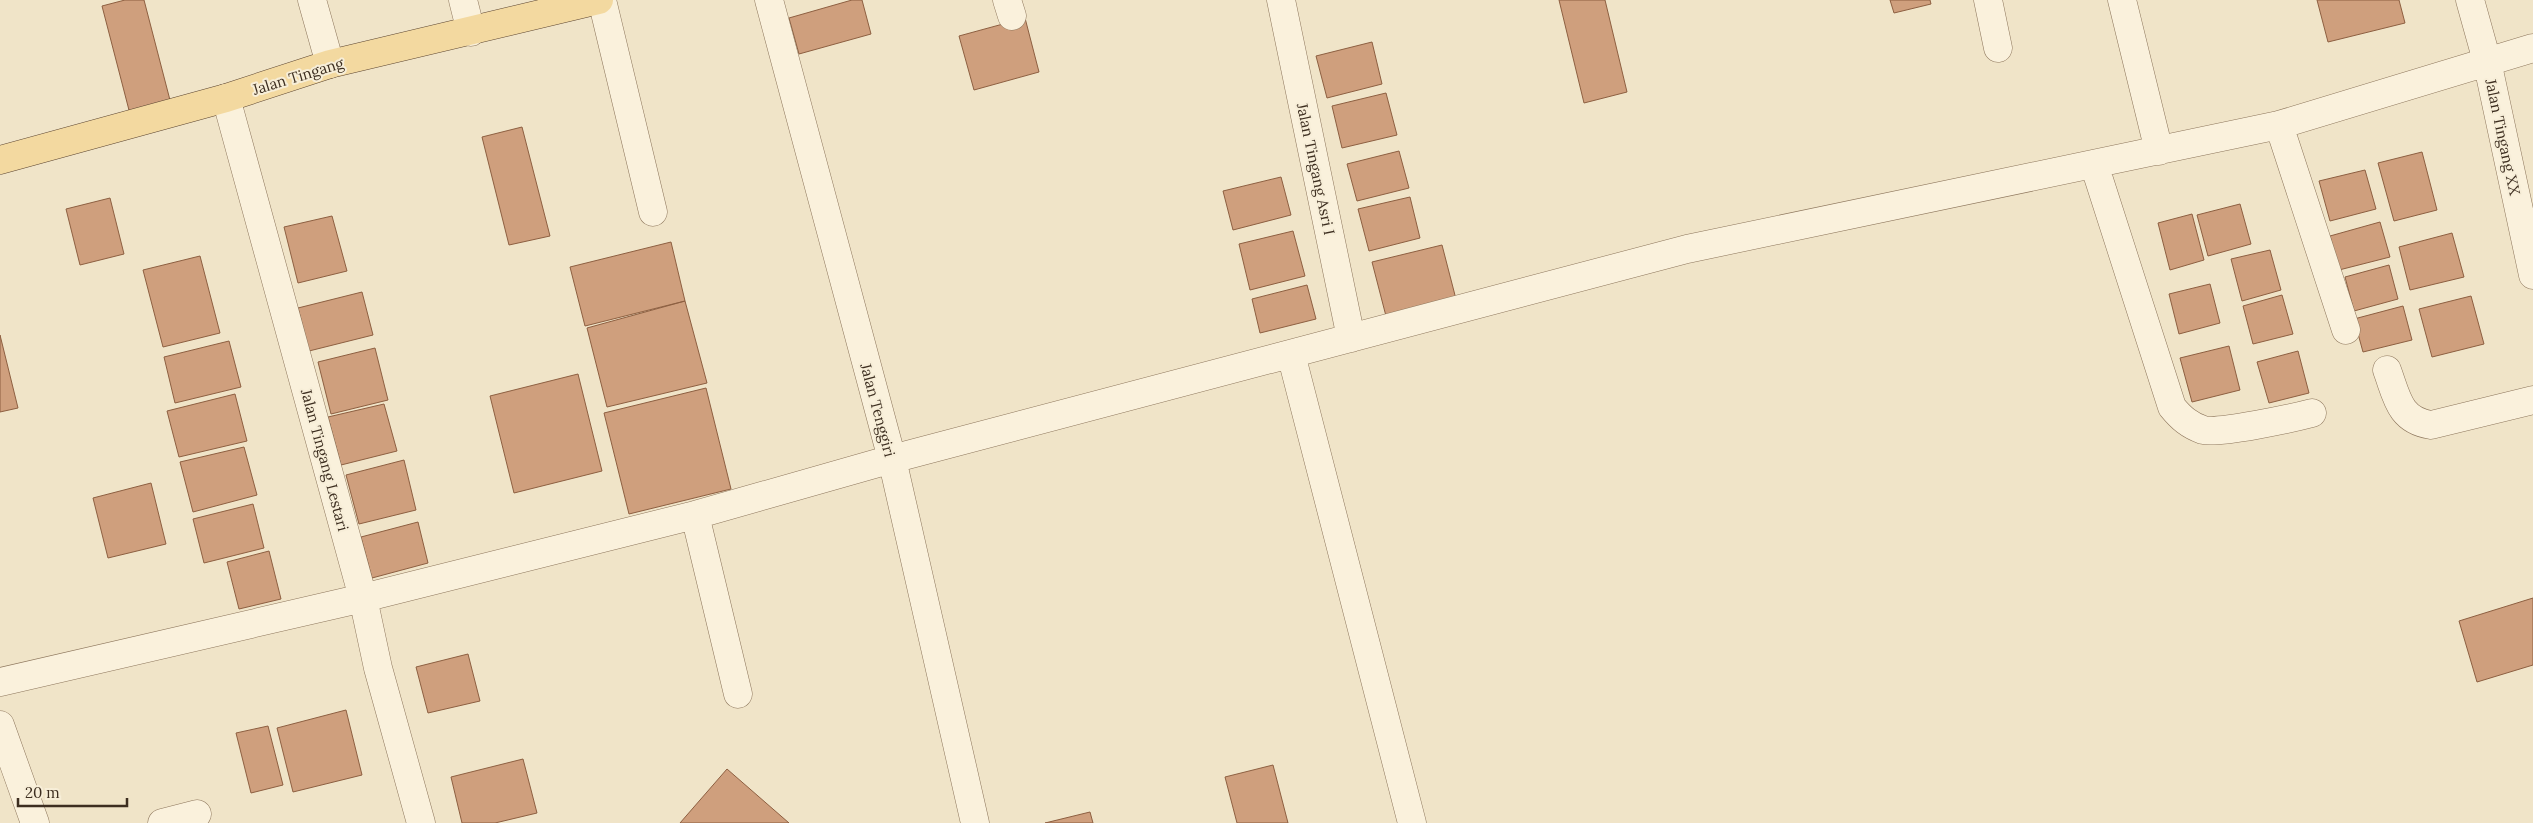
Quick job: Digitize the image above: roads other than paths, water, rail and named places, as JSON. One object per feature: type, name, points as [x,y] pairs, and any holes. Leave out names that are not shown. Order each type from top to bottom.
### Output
[{"type":"main road","name":"Jalan Tingang","points":[[0,160],[226,98],[330,64],[600,0]]},
{"type":"street","points":[[312,0],[330,64]]},
{"type":"street","points":[[463,0],[471,32]]},
{"type":"street","points":[[600,0],[653,212]]},
{"type":"street","name":"Jalan Tenggiri","points":[[769,0],[892,459],[975,823]]},
{"type":"street","name":"Jalan Tingang Asri I","points":[[1281,0],[1351,338]]},
{"type":"street","points":[[1988,0],[1998,48]]},
{"type":"street","points":[[2122,0],[2159,151]]},
{"type":"street","name":"Jalan Tingang XX","points":[[2470,0],[2486,61],[2533,274]]},
{"type":"street","points":[[0,682],[363,598],[695,515],[892,459],[1687,249],[2280,125],[2533,48]]},
{"type":"street","name":"Jalan Tingang Lestari","points":[[226,98],[363,598],[378,668],[421,823]]},
{"type":"street","points":[[2280,125],[2346,330]]},
{"type":"street","points":[[2094,164],[2172,408],[2184,421],[2205,430],[2289,419],[2312,413]]},
{"type":"street","points":[[1291,354],[1412,823]]},
{"type":"street","points":[[2387,370],[2402,411],[2417,423],[2431,425],[2533,400]]},
{"type":"street","points":[[695,515],[738,694]]},
{"type":"street","points":[[0,725],[35,823]]},
{"type":"street","points":[[162,823],[197,814]]}]
